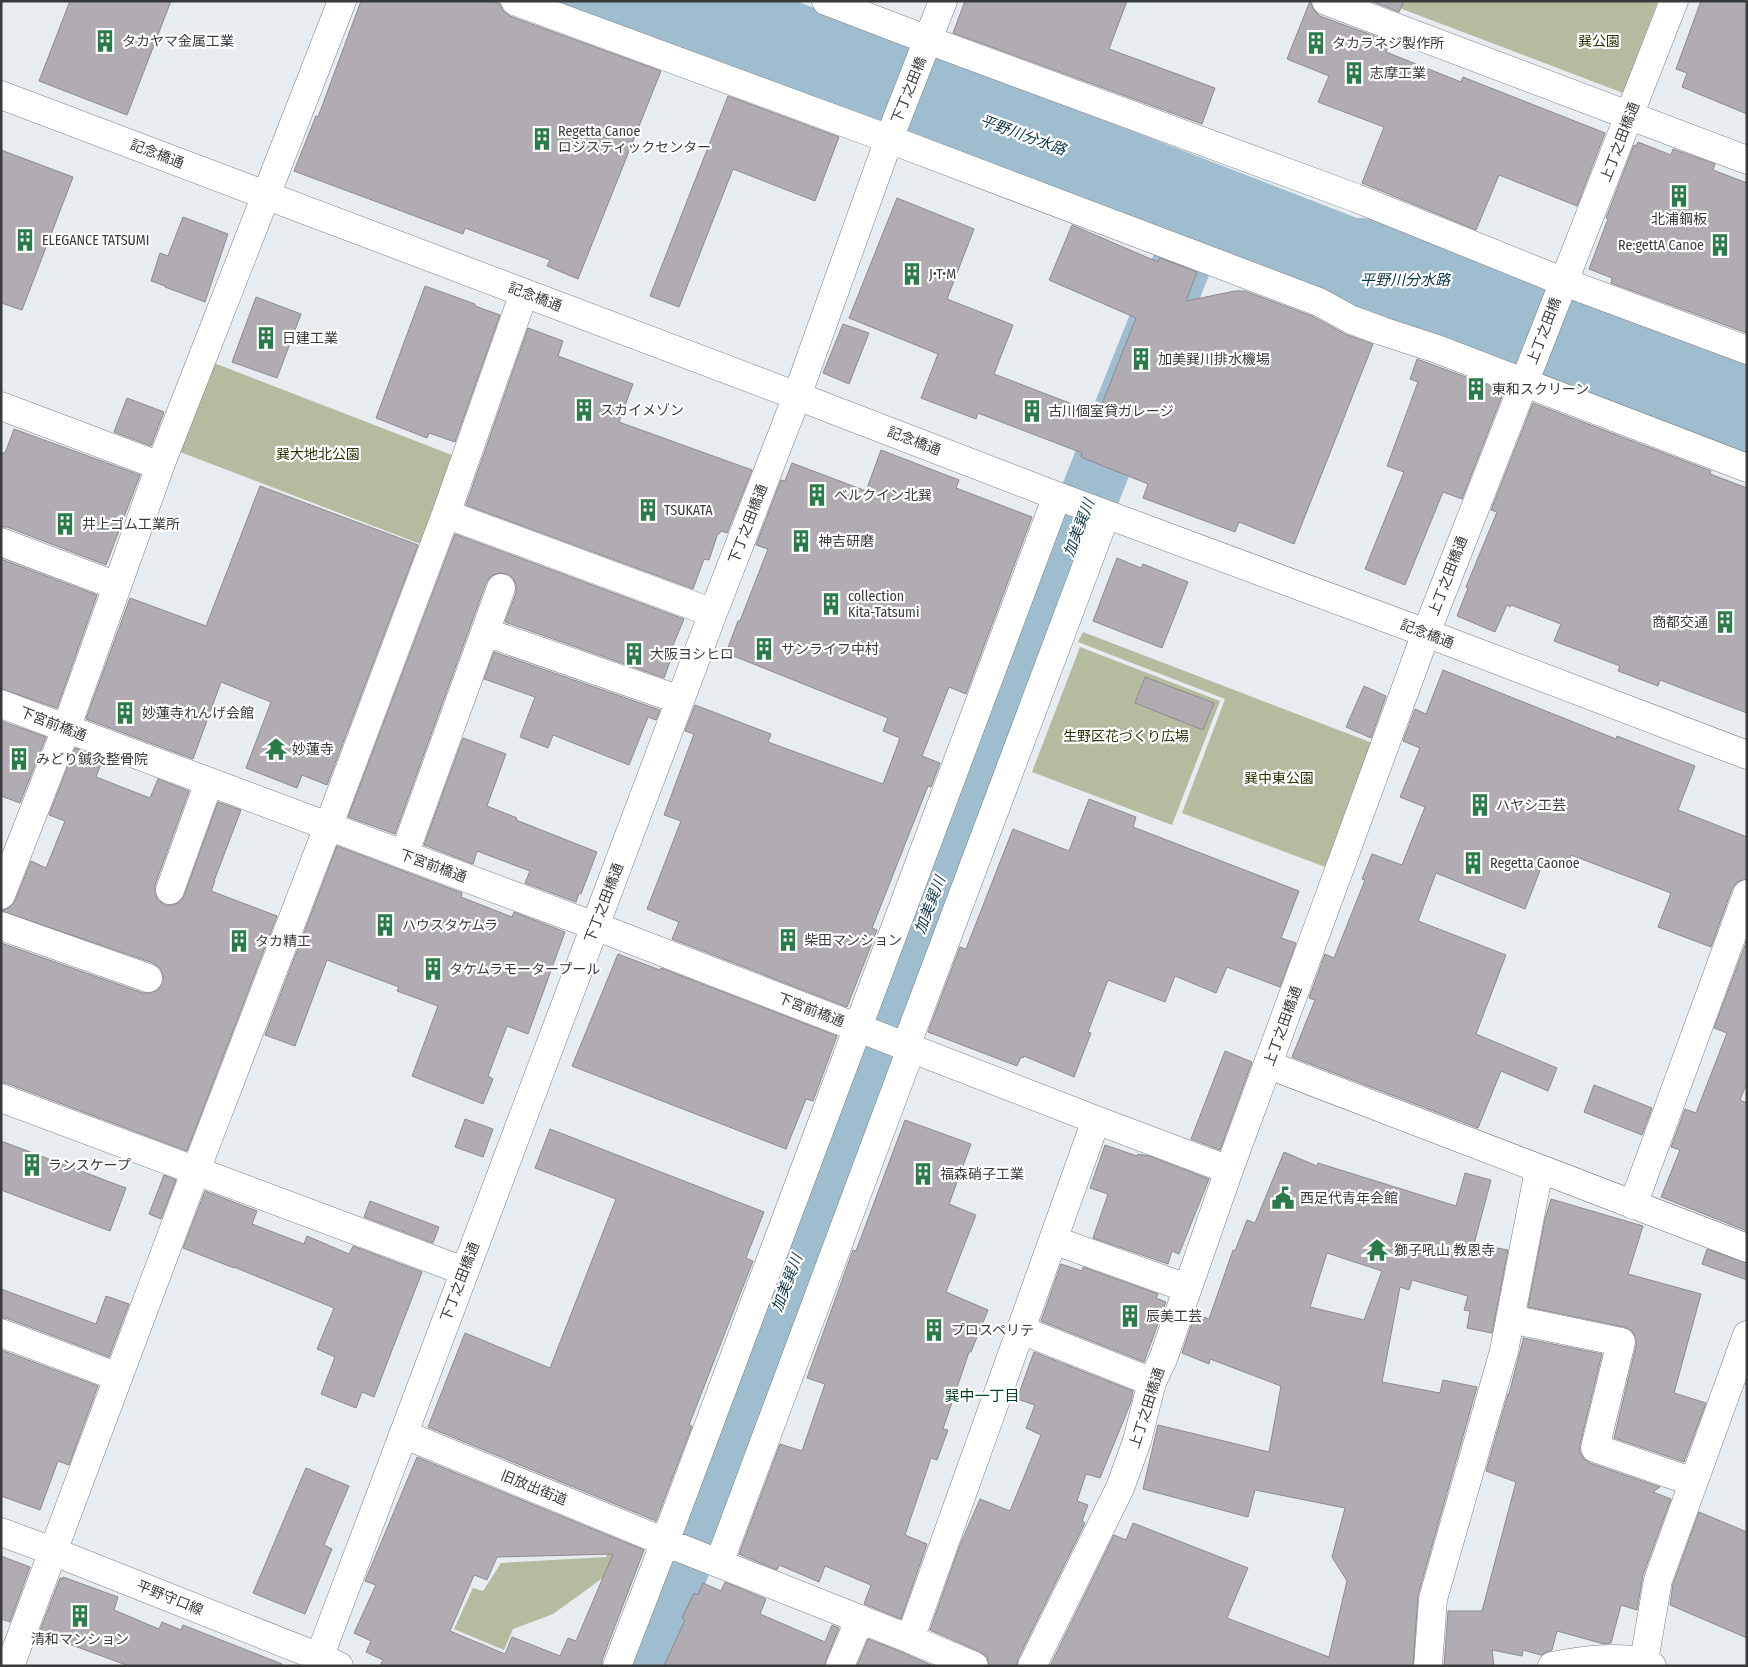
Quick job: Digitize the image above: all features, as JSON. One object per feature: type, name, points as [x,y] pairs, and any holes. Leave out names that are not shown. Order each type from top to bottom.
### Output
[{"type":"street","points":[[4,881],[66,729],[160,466],[342,1]]},
{"type":"street","points":[[515,1],[889,139],[1319,302],[1352,320],[1525,380],[1747,468]]},
{"type":"street","points":[[826,1],[1347,194],[1563,283],[1747,350]]},
{"type":"street","points":[[928,40],[943,1]]},
{"type":"street","points":[[1326,1],[1747,160]]},
{"type":"street","name":"上丁之田橋通","points":[[1563,283],[1674,1]]},
{"type":"street","name":"下丁之田橋","points":[[889,139],[928,40]]},
{"type":"street","name":"記念橋通","points":[[1,95],[1102,513],[1747,755]]},
{"type":"street","name":"下丁之田橋通","points":[[325,1663],[403,1434],[680,700],[797,396],[889,139]]},
{"type":"street","name":"上丁之田橋","points":[[1525,380],[1563,283]]},
{"type":"street","points":[[10,1666],[196,1170],[446,514],[524,293]]},
{"type":"street","name":"上丁之田橋通","points":[[1032,1666],[1120,1488],[1136,1441],[1152,1382],[1163,1359],[1229,1170],[1426,633],[1525,380]]},
{"type":"street","points":[[1,406],[160,466]]},
{"type":"street","points":[[617,1666],[668,1543],[860,1029],[1063,498]]},
{"type":"street","points":[[974,1666],[910,1638],[715,1561],[1102,513]]},
{"type":"street","points":[[446,514],[713,614]]},
{"type":"street","points":[[1,542],[117,586]]},
{"type":"street","points":[[404,855],[501,588]]},
{"type":"street","points":[[485,632],[680,700]]},
{"type":"street","name":"下宮前橋通","points":[[1,704],[595,926],[905,1046]]},
{"type":"street","points":[[170,890],[209,782]]},
{"type":"street","points":[[1634,1205],[1747,894]]},
{"type":"street","points":[[1,926],[148,978]]},
{"type":"street","points":[[905,1046],[1229,1170]]},
{"type":"street","points":[[1269,1065],[1539,1170],[1747,1248]]},
{"type":"street","points":[[1,1098],[464,1271]]},
{"type":"street","points":[[910,1638],[1096,1120]]},
{"type":"street","points":[[1428,1666],[1434,1599],[1504,1351],[1539,1170]]},
{"type":"street","points":[[1053,1240],[1187,1288]]},
{"type":"street","points":[[1510,1319],[1621,1342],[1595,1448],[1694,1482]]},
{"type":"street","points":[[1021,1330],[1152,1382]]},
{"type":"street","points":[[1,1333],[118,1378]]},
{"type":"street","points":[[1552,1666],[1593,1659],[1648,1664],[1658,1580],[1747,1335]]},
{"type":"street","name":"旧放出街道","points":[[403,1434],[715,1561]]},
{"type":"street","name":"平野守口線","points":[[1,1532],[52,1551],[325,1663]]},
{"type":"street","points":[[840,1666],[860,1618]]},
{"type":"green space","name":"巽公園","points":[[1381,1],[1658,1],[1623,93]]},
{"type":"green space","name":"巽大地北公園","points":[[214,363],[457,457],[423,545],[180,452]]},
{"type":"green space","name":"巽中東公園","points":[[1083,632],[1375,744],[1328,868],[1182,813],[1225,699],[1078,642]]},
{"type":"green space","name":"生野区花づくり広場","points":[[1080,647],[1220,701],[1172,825],[1032,772]]},
{"type":"green space","points":[[614,1538],[626,1543],[615,1569],[553,1614],[513,1629],[504,1650],[454,1629],[473,1588],[483,1591],[501,1563],[606,1557]]},
{"type":"water","name":"平野川分水路","points":[[546,1],[796,1],[1357,218],[1388,219],[1579,299],[1747,364],[1747,455]]},
{"type":"building","name":"タカヤマ金属工業","points":[[70,1],[171,1],[127,115],[39,81]]},
{"type":"building","points":[[361,1],[492,1],[500,4],[503,11],[510,16],[661,71],[578,279],[547,266],[550,260],[465,228],[463,234],[294,171],[316,116],[318,117]]},
{"type":"building","points":[[965,1],[1127,1],[1109,49],[1215,88],[1202,124],[953,33]]},
{"type":"building","points":[[1310,1],[1314,10],[1320,16],[1388,41],[1387,43],[1389,44],[1386,52],[1461,82],[1463,77],[1605,133],[1577,206],[1499,175],[1476,230],[1362,183],[1384,127],[1318,102],[1329,76],[1287,59]]},
{"type":"building","points":[[1371,1],[1404,1],[1399,12]]},
{"type":"building","points":[[1701,1],[1747,1],[1747,114],[1682,87],[1687,73],[1676,69]]},
{"type":"building","points":[[728,96],[839,137],[815,201],[733,169],[679,307],[650,296]]},
{"type":"building","points":[[1638,142],[1671,155],[1673,149],[1715,164],[1713,170],[1747,183],[1747,333],[1611,283],[1612,278],[1589,269],[1634,145],[1636,146]]},
{"type":"building","name":"ELEGANCE TATSUMI","points":[[1,150],[73,177],[22,310],[1,303]]},
{"type":"building","points":[[897,198],[974,229],[947,299],[1013,325],[994,374],[1098,414],[1136,318],[1049,280],[1072,225],[1158,262],[1160,258],[1197,272],[1186,301],[1235,291],[1245,291],[1312,316],[1345,334],[1373,344],[1294,544],[1239,522],[1235,532],[1143,498],[1148,484],[1081,457],[1082,453],[978,413],[976,419],[921,398],[938,354],[849,318]]},
{"type":"building","points":[[183,217],[228,234],[205,302],[151,281],[160,253],[168,256]]},
{"type":"building","points":[[425,286],[500,315],[455,442],[429,433],[427,438],[376,418]]},
{"type":"building","name":"日建工業","points":[[256,297],[301,314],[277,378],[232,362]]},
{"type":"building","points":[[843,324],[869,333],[849,384],[823,373]]},
{"type":"building","points":[[528,328],[563,341],[558,356],[633,384],[619,422],[752,470],[727,533],[721,531],[718,533],[709,560],[704,559],[693,589],[466,505]]},
{"type":"building","points":[[1417,359],[1504,391],[1462,499],[1443,492],[1405,585],[1365,569],[1404,472],[1387,466],[1418,382],[1410,379]]},
{"type":"building","points":[[127,398],[164,412],[151,446],[114,432]]},
{"type":"building","points":[[1533,403],[1711,471],[1710,474],[1747,488],[1747,713],[1660,680],[1658,686],[1618,671],[1620,666],[1554,641],[1561,624],[1511,605],[1510,607],[1507,605],[1495,632],[1457,616],[1468,588],[1466,587],[1497,512],[1491,510]]},
{"type":"building","points":[[14,429],[140,475],[106,565],[7,527],[1,527],[1,453],[5,453]]},
{"type":"building","points":[[881,450],[959,480],[956,488],[1032,517],[966,694],[949,687],[922,756],[940,763],[931,787],[928,786],[872,928],[877,930],[847,1007],[672,939],[679,922],[647,909],[681,821],[664,815],[694,734],[685,731],[695,705],[771,734],[768,742],[883,784],[900,738],[883,731],[888,718],[726,653],[768,549],[756,545],[781,480],[785,481],[792,463],[866,491]]},
{"type":"building","points":[[260,486],[418,545],[327,785],[302,775],[297,788],[246,768],[271,702],[221,682],[193,759],[86,719],[130,598],[206,626]]},
{"type":"building","points":[[455,534],[684,619],[671,650],[674,651],[664,678],[505,622],[516,593],[516,585],[513,578],[507,574],[499,573],[491,576],[486,583],[395,834],[348,817]]},
{"type":"building","points":[[1117,558],[1141,568],[1143,564],[1188,582],[1162,648],[1093,621]]},
{"type":"building","points":[[1,559],[97,595],[57,708],[1,689]]},
{"type":"building","points":[[494,652],[660,710],[656,720],[648,717],[629,765],[553,735],[548,748],[520,737],[535,697],[484,679]]},
{"type":"building","points":[[1443,670],[1616,739],[1617,736],[1695,766],[1678,810],[1747,837],[1747,879],[1737,882],[1732,889],[1711,947],[1658,927],[1671,893],[1571,855],[1567,865],[1545,858],[1525,909],[1436,873],[1418,921],[1506,955],[1476,1034],[1557,1068],[1548,1091],[1501,1071],[1478,1128],[1292,1057],[1315,1000],[1309,998],[1325,954],[1334,958],[1365,880],[1362,879],[1372,854],[1402,865],[1425,807],[1400,797],[1420,748],[1403,741],[1415,709],[1426,714]]},
{"type":"building","points":[[1145,677],[1214,703],[1203,730],[1135,703]]},
{"type":"building","points":[[1364,686],[1386,696],[1371,738],[1346,727]]},
{"type":"building","name":"みどり鍼灸整骨院","points":[[1,721],[46,737],[20,803],[1,796]]},
{"type":"building","points":[[463,738],[506,754],[487,806],[517,818],[516,820],[597,852],[581,894],[579,893],[576,902],[525,883],[530,871],[477,851],[473,864],[424,845]]},
{"type":"building","points":[[75,748],[103,759],[96,777],[150,798],[158,779],[189,791],[155,885],[155,893],[158,900],[165,905],[173,905],[180,902],[184,896],[218,802],[241,810],[211,891],[277,916],[187,1151],[6,1083],[1,1083],[1,943],[143,993],[158,990],[163,983],[163,975],[160,968],[153,963],[1,911],[10,907],[15,901],[31,861],[46,868],[65,821],[49,815]]},
{"type":"building","points":[[1089,799],[1136,817],[1133,827],[1299,891],[1281,938],[1296,943],[1280,987],[1227,967],[1216,993],[1175,976],[1165,1002],[1108,980],[1088,1032],[1091,1033],[1074,1077],[1024,1056],[1023,1058],[1021,1057],[1017,1066],[928,1032],[960,947],[966,949],[1013,829],[1069,851]]},
{"type":"building","points":[[337,846],[462,893],[461,897],[512,917],[514,912],[565,932],[528,1034],[507,1026],[488,1076],[493,1079],[483,1104],[412,1076],[438,1006],[397,991],[399,987],[327,960],[295,1046],[265,1035]]},
{"type":"building","points":[[1747,940],[1747,1082],[1740,1100],[1747,1103],[1747,1231],[1661,1197],[1680,1150],[1671,1147],[1685,1109],[1696,1113],[1727,1033],[1714,1028]]},
{"type":"building","points":[[618,954],[660,970],[661,968],[837,1036],[813,1101],[806,1099],[786,1149],[572,1066]]},
{"type":"building","points":[[1225,1051],[1252,1062],[1220,1150],[1191,1139]]},
{"type":"building","points":[[1594,1085],[1652,1108],[1642,1135],[1584,1112]]},
{"type":"building","points":[[465,1119],[493,1129],[483,1157],[455,1147]]},
{"type":"building","points":[[905,1120],[971,1144],[949,1204],[976,1215],[946,1292],[988,1310],[971,1352],[969,1352],[943,1429],[948,1430],[937,1460],[931,1458],[905,1535],[927,1544],[901,1619],[864,1604],[871,1585],[825,1566],[819,1582],[779,1565],[777,1570],[739,1554],[780,1444],[802,1451],[825,1384],[807,1378],[853,1250],[856,1251]]},
{"type":"building","points":[[550,1129],[764,1212],[746,1258],[753,1261],[689,1425],[692,1426],[656,1521],[428,1427],[465,1333],[550,1368],[616,1199],[535,1168]]},
{"type":"building","name":"ランスケープ","points":[[1,1141],[126,1188],[110,1231],[1,1190]]},
{"type":"building","points":[[1105,1145],[1137,1156],[1138,1154],[1149,1156],[1209,1179],[1179,1254],[1172,1251],[1168,1264],[1093,1238],[1108,1194],[1090,1188]]},
{"type":"building","points":[[1284,1152],[1317,1166],[1318,1163],[1456,1206],[1465,1173],[1491,1180],[1474,1244],[1508,1250],[1492,1333],[1467,1328],[1470,1311],[1464,1310],[1468,1296],[1412,1280],[1409,1290],[1400,1287],[1382,1382],[1440,1393],[1443,1380],[1477,1387],[1418,1595],[1413,1666],[1050,1666],[1114,1535],[1126,1540],[1133,1523],[1248,1568],[1227,1618],[1329,1657],[1347,1581],[1332,1557],[1345,1508],[1255,1490],[1248,1517],[1143,1489],[1158,1425],[1269,1452],[1281,1386],[1210,1359],[1209,1364],[1182,1353],[1195,1314],[1209,1319],[1233,1250],[1235,1251],[1247,1220],[1255,1223]],"holes":[[[1327,1253],[1382,1271],[1364,1320],[1310,1307]]]},
{"type":"building","points":[[164,1175],[176,1180],[161,1219],[149,1214]]},
{"type":"building","points":[[205,1191],[257,1211],[252,1224],[304,1244],[307,1236],[349,1254],[353,1246],[422,1272],[374,1397],[362,1392],[356,1408],[321,1394],[335,1357],[317,1349],[334,1308],[183,1248]]},
{"type":"building","points":[[1551,1199],[1643,1226],[1628,1274],[1701,1294],[1674,1393],[1706,1403],[1684,1462],[1614,1438],[1636,1346],[1636,1338],[1632,1331],[1624,1327],[1528,1307],[1545,1219]]},
{"type":"building","points":[[370,1201],[439,1227],[433,1243],[364,1217]]},
{"type":"building","points":[[1707,1249],[1747,1263],[1747,1280],[1702,1264]]},
{"type":"building","points":[[1061,1264],[1082,1271],[1083,1267],[1158,1294],[1156,1298],[1166,1302],[1144,1362],[1041,1321]]},
{"type":"building","points":[[1,1289],[96,1324],[106,1296],[129,1304],[109,1357],[6,1318],[1,1318]]},
{"type":"building","points":[[1523,1338],[1602,1354],[1580,1444],[1580,1452],[1584,1459],[1590,1463],[1660,1487],[1653,1492],[1671,1499],[1643,1575],[1637,1610],[1621,1605],[1611,1643],[1604,1644],[1557,1631],[1552,1650],[1541,1655],[1523,1650],[1522,1656],[1492,1650],[1494,1666],[1444,1666],[1448,1611],[1482,1611],[1516,1482],[1486,1471],[1509,1394]]},
{"type":"building","points":[[1,1350],[98,1386],[69,1465],[58,1461],[40,1510],[1,1496]]},
{"type":"building","points":[[1034,1352],[1133,1391],[1131,1402],[1100,1478],[1086,1474],[1077,1501],[1088,1505],[1082,1521],[1085,1523],[1018,1659],[1017,1666],[989,1666],[987,1657],[980,1652],[930,1630],[960,1545],[980,1499],[1010,1511],[1041,1435],[1026,1428],[1035,1405],[1017,1399]]},
{"type":"building","points":[[417,1457],[644,1550],[602,1660],[602,1666],[380,1666],[383,1660],[366,1652],[371,1641],[354,1633],[376,1585],[365,1581]],"holes":[[[613,1554],[576,1641],[568,1638],[560,1656],[512,1637],[505,1654],[450,1631],[474,1575],[487,1580],[497,1557]]]},
{"type":"building","points":[[306,1468],[349,1486],[324,1545],[332,1549],[305,1614],[253,1593]]},
{"type":"building","points":[[1699,1512],[1747,1532],[1747,1638],[1670,1605],[1673,1584]]},
{"type":"building","points":[[1,1556],[30,1567],[10,1622],[1,1619]]},
{"type":"building","points":[[63,1577],[118,1597],[114,1610],[159,1629],[162,1622],[181,1630],[183,1625],[282,1664],[282,1666],[129,1666],[39,1633],[60,1578],[62,1579]]},
{"type":"building","points":[[725,1582],[766,1599],[760,1614],[825,1642],[832,1625],[839,1628],[825,1666],[664,1666],[685,1620],[682,1618],[694,1593],[698,1595],[703,1583],[721,1591]]},
{"type":"building","points":[[868,1639],[904,1653],[933,1666],[857,1666]]},
{"type":"waterway","name":"加美巽川","points":[[643,1666],[900,981],[1206,203]]},
{"type":"place","name":"タカヤマ金属工業","points":[[105,41]]},
{"type":"place","name":"タカラネジ製作所","points":[[1316,43]]},
{"type":"place","name":"志摩工業","points":[[1354,73]]},
{"type":"place","name":"Regetta Canoe ロジスティックセンター","points":[[542,139]]},
{"type":"place","name":"北浦鋼板","points":[[1679,196]]},
{"type":"place","name":"ELEGANCE TATSUMI","points":[[25,240]]},
{"type":"place","name":"Re:gettA Canoe","points":[[1720,245]]},
{"type":"place","name":"J•T•M","points":[[912,274]]},
{"type":"place","name":"日建工業","points":[[266,338]]},
{"type":"place","name":"加美巽川排水機場","points":[[1141,359]]},
{"type":"place","name":"東和スクリーン","points":[[1476,389]]},
{"type":"place","name":"スカイメゾン","points":[[584,410]]},
{"type":"place","name":"古川個室貸ガレージ","points":[[1032,411]]},
{"type":"place","name":"ベルクイン北巽","points":[[817,495]]},
{"type":"place","name":"TSUKATA","points":[[648,510]]},
{"type":"place","name":"井上ゴム工業所","points":[[65,524]]},
{"type":"place","name":"神吉研磨","points":[[801,541]]},
{"type":"place","name":"collection Kita-Tatsumi","points":[[831,604]]},
{"type":"place","name":"商都交通","points":[[1725,622]]},
{"type":"place","name":"サンライフ中村","points":[[764,649]]},
{"type":"place","name":"大阪ヨシヒロ","points":[[634,654]]},
{"type":"place","name":"妙蓮寺れんげ会館","points":[[125,713]]},
{"type":"place","name":"妙蓮寺","points":[[276,749]]},
{"type":"place","name":"みどり鍼灸整骨院","points":[[19,759]]},
{"type":"place","name":"ハヤシ工芸","points":[[1480,805]]},
{"type":"place","name":"Regetta Caonoe","points":[[1473,863]]},
{"type":"place","name":"ハウスタケムラ","points":[[385,925]]},
{"type":"place","name":"柴田マンション","points":[[788,940]]},
{"type":"place","name":"タカ精工","points":[[239,941]]},
{"type":"place","name":"タケムラモータープール","points":[[433,969]]},
{"type":"place","name":"ランスケープ","points":[[32,1165]]},
{"type":"place","name":"福森硝子工業","points":[[923,1174]]},
{"type":"place","name":"西足代青年会館","points":[[1283,1198]]},
{"type":"place","name":"獅子吼山 教恩寺","points":[[1377,1250]]},
{"type":"place","name":"辰美工芸","points":[[1130,1316]]},
{"type":"place","name":"プロスペリテ","points":[[934,1330]]},
{"type":"place","name":"清和マンション","points":[[80,1616]]},
{"type":"district","name":"巽中一丁目","points":[[982,1396]]}]
